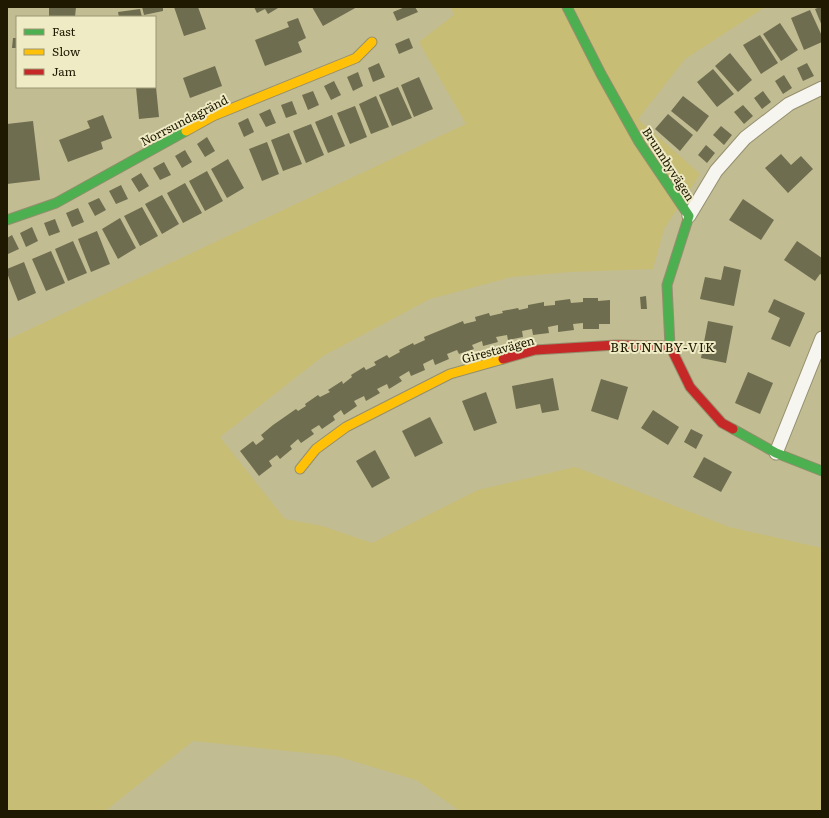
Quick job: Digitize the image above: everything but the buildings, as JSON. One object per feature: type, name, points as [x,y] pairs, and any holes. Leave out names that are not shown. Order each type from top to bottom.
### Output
[{"type":"street","name":"Brunnbyvägen","points":[[567,7],[601,74],[639,142],[689,216],[667,285],[670,346]]},
{"type":"street","name":"Norrsundagränd","points":[[7,220],[56,203],[212,116],[356,58],[372,42]]},
{"type":"street","points":[[689,216],[716,171],[745,138],[789,104],[822,88]]},
{"type":"street","points":[[776,453],[822,338]]},
{"type":"street","name":"Girestavägen","points":[[300,469],[316,449],[346,427],[450,374],[535,350],[616,345],[670,346]]},
{"type":"street","points":[[670,346],[690,388],[722,423],[776,453],[822,471]]},
{"type":"shaded area","points":[[451,7],[765,7],[685,59],[638,119],[700,174],[664,229],[653,269],[570,272],[512,277],[430,299],[323,356],[220,437],[285,519],[322,526],[372,543],[478,490],[575,467],[729,527],[822,548],[822,811],[460,811],[416,780],[336,756],[193,741],[105,811],[7,811],[7,340],[466,124],[419,42],[454,15]]},
{"type":"traffic: fast","points":[[567,7],[601,74],[639,142],[689,216],[667,285],[670,346]]},
{"type":"traffic: fast","points":[[7,220],[56,203],[186,131]]},
{"type":"traffic: fast","points":[[733,429],[776,453],[822,471]]},
{"type":"traffic: slow","points":[[186,131],[213,116],[356,58],[372,42]]},
{"type":"traffic: slow","points":[[300,469],[316,449],[346,427],[450,374],[503,359]]},
{"type":"traffic: jam","points":[[503,359],[535,350],[616,345],[670,346],[690,387],[722,423],[733,429]]},
{"type":"district","name":"BRUNNBY-VIK","points":[[663,346]]}]
